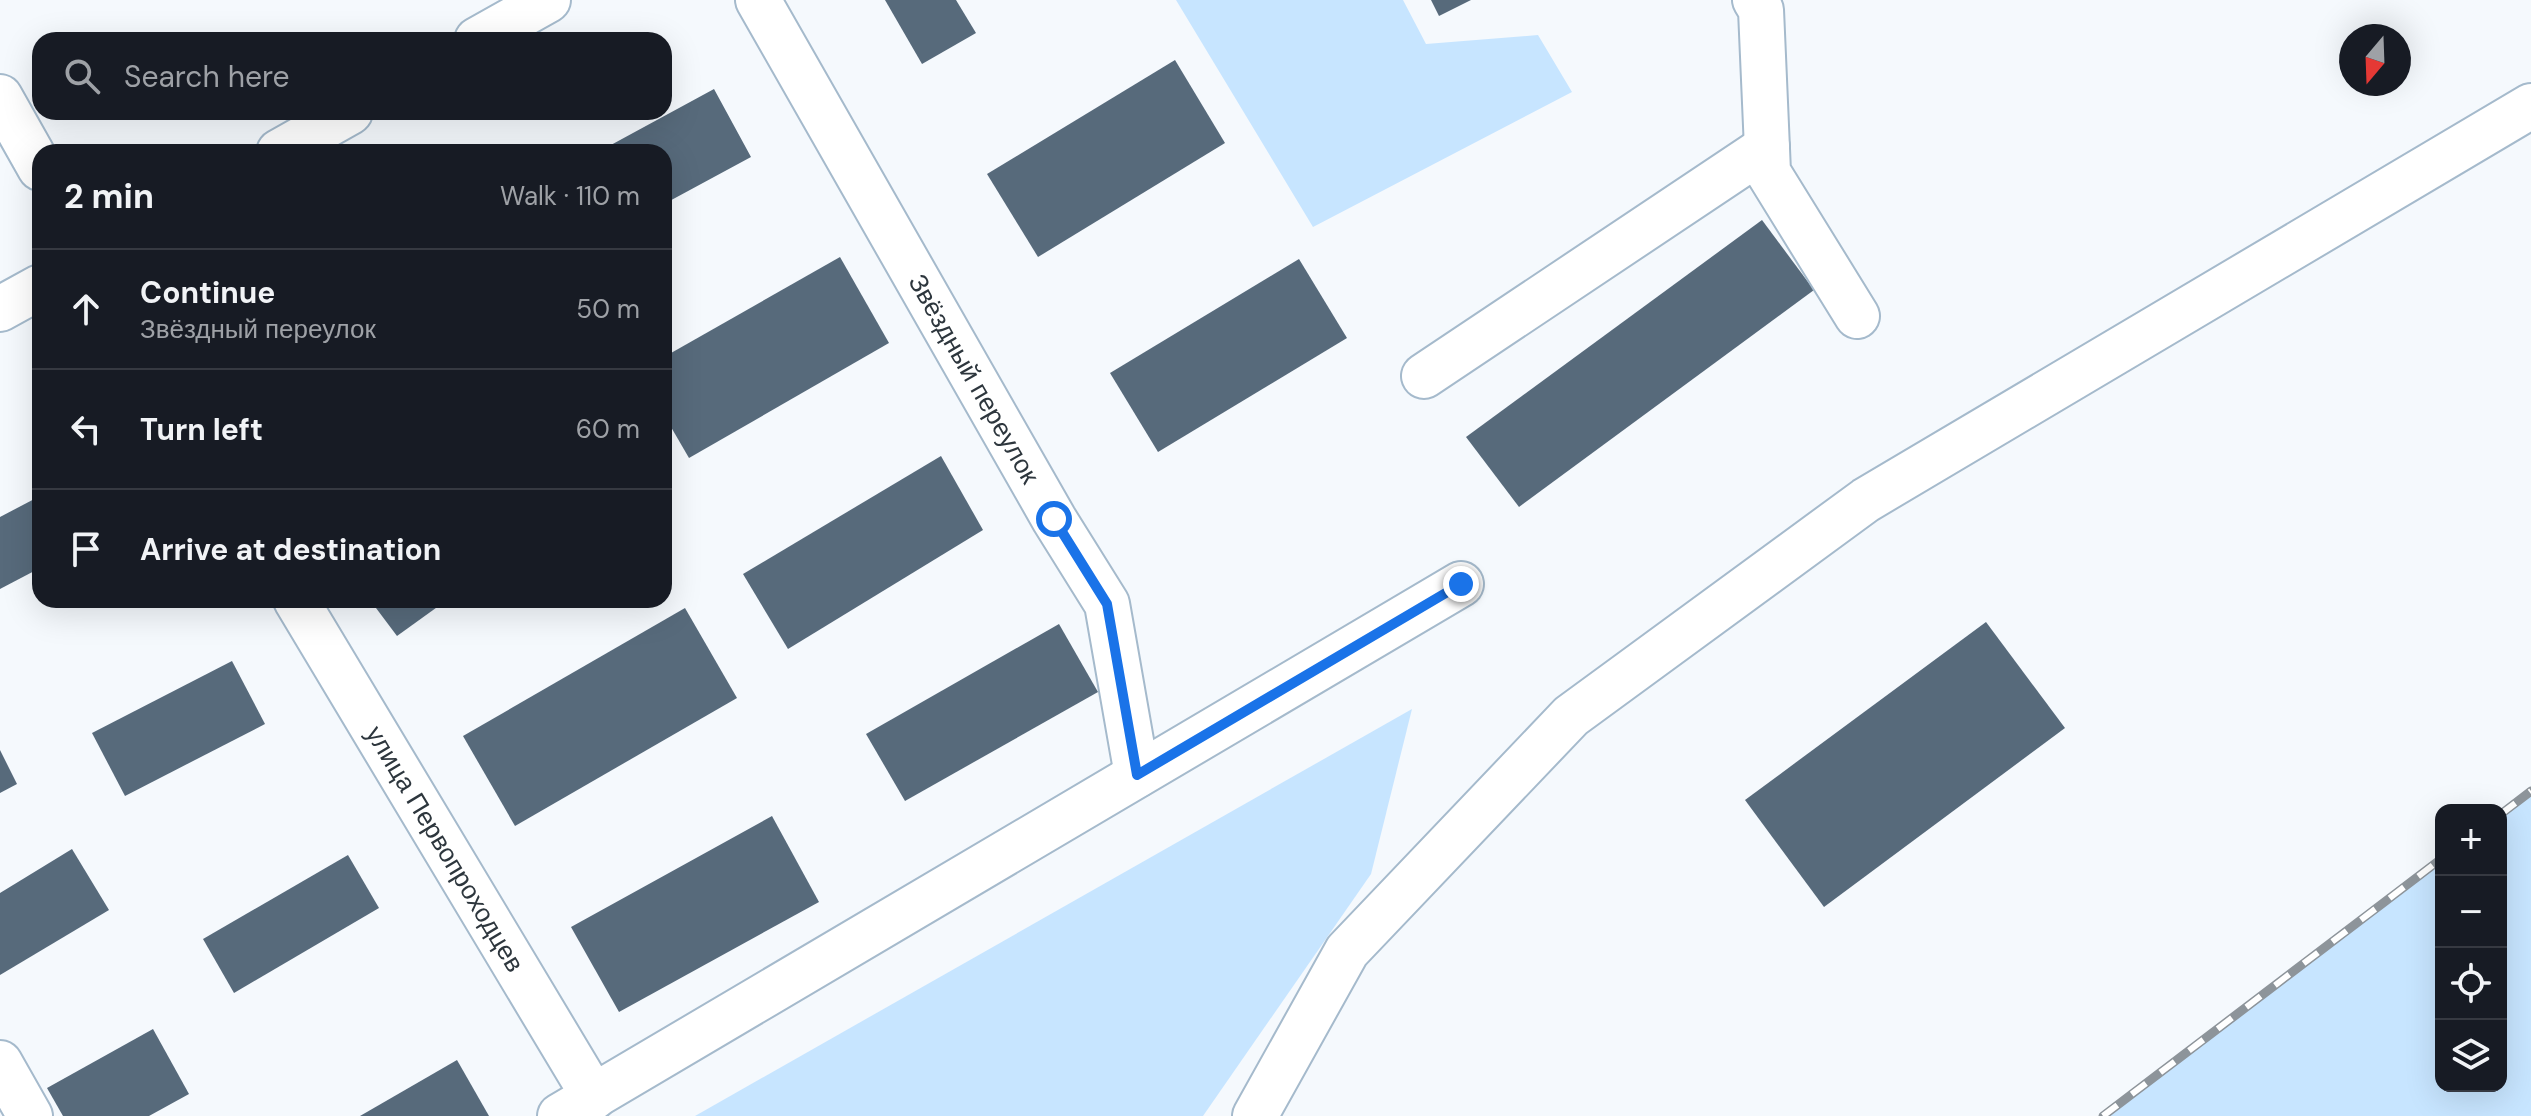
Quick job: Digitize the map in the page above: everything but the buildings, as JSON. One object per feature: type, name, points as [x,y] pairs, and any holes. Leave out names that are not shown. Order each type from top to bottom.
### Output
[{"type":"street","points":[[491,32],[548,0]]},
{"type":"street","name":"Звёздный переулок","points":[[758,0],[1054,519],[1107,604],[1137,775]]},
{"type":"street","points":[[1758,5],[1768,172],[1857,316]]},
{"type":"street","points":[[0,97],[32,154]]},
{"type":"street","points":[[1255,1116],[1347,951],[1571,716],[1866,500],[2531,106]]},
{"type":"street","points":[[293,144],[336,120]]},
{"type":"street","points":[[1424,376],[1767,147]]},
{"type":"street","points":[[0,309],[32,291]]},
{"type":"street","points":[[577,1106],[1461,584]]},
{"type":"street","name":"улица Первопроходцев","points":[[300,608],[577,1106]]},
{"type":"street","points":[[0,1063],[30,1116]]},
{"type":"shaded area","points":[[1176,0],[1403,0],[1426,44],[1538,35],[1572,92],[1313,227]]},
{"type":"shaded area","points":[[1412,709],[1371,874],[1203,1116],[695,1116]]},
{"type":"shaded area","points":[[2531,791],[2531,1116],[2103,1116],[2435,864],[2435,1092],[2507,1092],[2507,809]]},
{"type":"railway","points":[[2507,809],[2531,791]]},
{"type":"railway","points":[[2103,1116],[2435,864]]},
{"type":"route","points":[[1054,519],[1107,604],[1137,775],[1461,584]]}]
